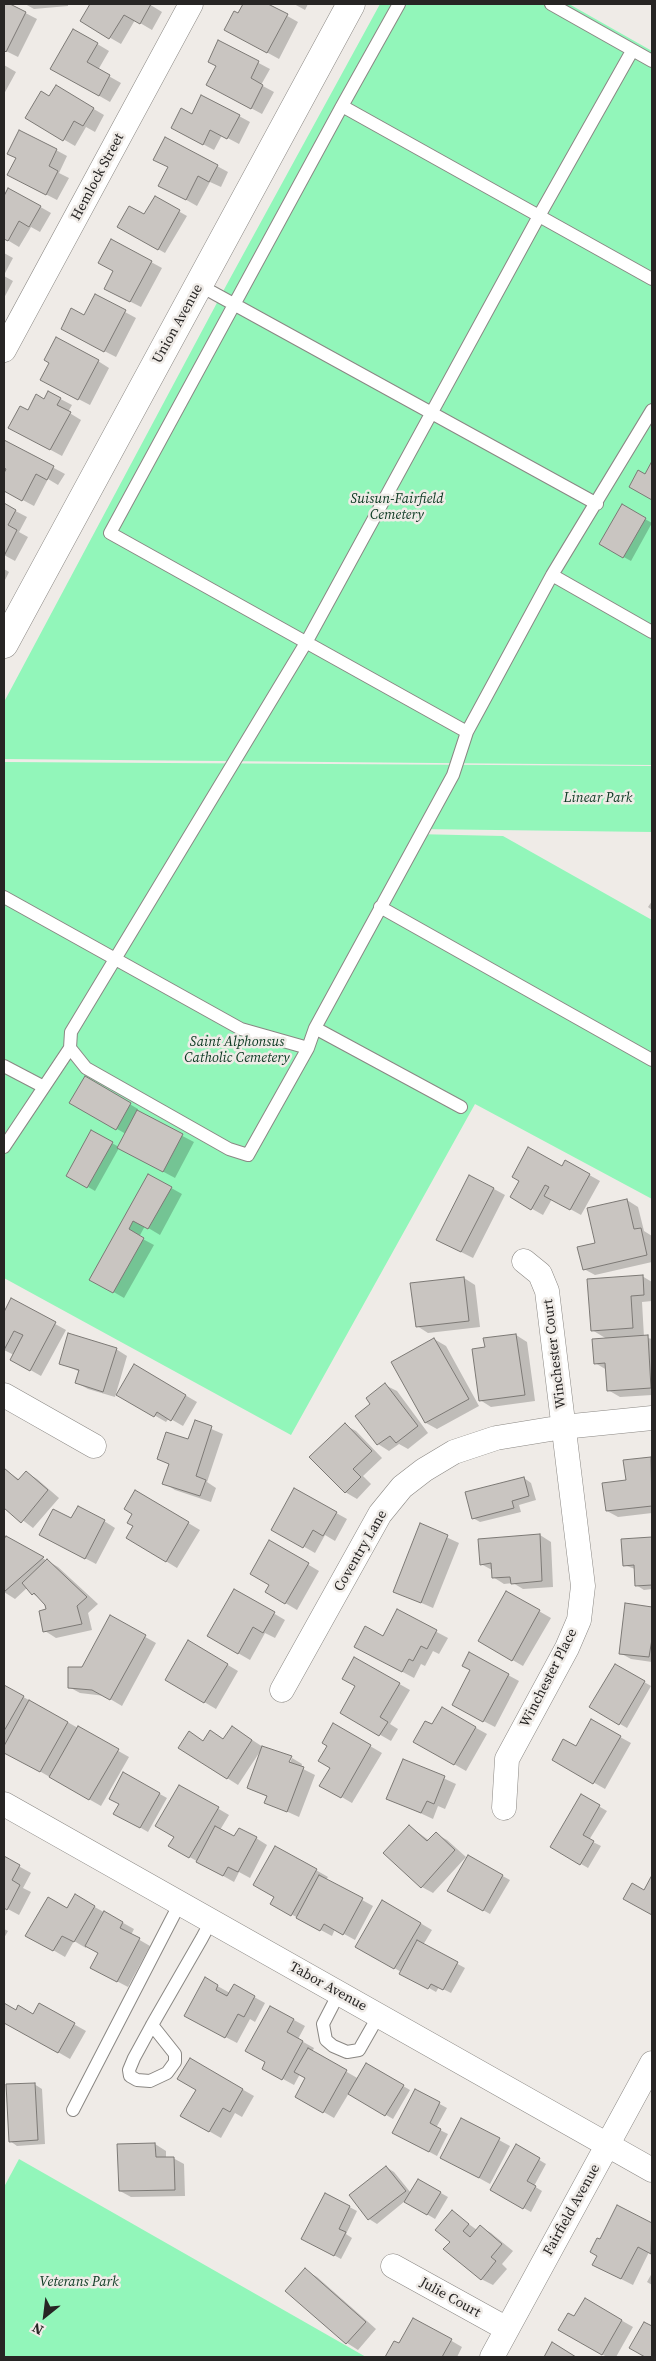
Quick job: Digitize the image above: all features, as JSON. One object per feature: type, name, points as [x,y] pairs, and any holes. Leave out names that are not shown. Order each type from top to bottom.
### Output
[{"type":"street","name":"Hemlock Street","points":[[4,350],[192,4]]},
{"type":"street","name":"Union Avenue","points":[[4,644],[351,4]]},
{"type":"street","name":"Winchester Court","points":[[524,1261],[540,1274],[547,1291],[563,1427]]},
{"type":"street","points":[[4,1395],[94,1446]]},
{"type":"street","name":"Coventry Lane","points":[[282,1690],[380,1514],[402,1487],[424,1470],[454,1452],[496,1438],[563,1427],[652,1418]]},
{"type":"street","name":"Winchester Place","points":[[504,1808],[506,1759],[568,1648],[578,1620],[583,1586],[563,1427]]},
{"type":"street","name":"Tabor Avenue","points":[[4,1804],[652,2170]]},
{"type":"street","name":"Fairfield Avenue","points":[[492,2357],[652,2063]]},
{"type":"street","name":"Julie Court","points":[[393,2266],[507,2329]]},
{"type":"lane","points":[[399,4],[110,533],[308,641],[467,732]]},
{"type":"lane","points":[[551,4],[652,61]]},
{"type":"lane","points":[[4,1147],[70,1048],[71,1032],[308,641],[539,216],[632,51]]},
{"type":"lane","points":[[342,106],[652,279]]},
{"type":"lane","points":[[199,285],[596,504]]},
{"type":"lane","points":[[70,1048],[86,1068],[229,1150],[248,1155],[308,1048],[315,1028],[453,775],[467,732],[552,575],[652,410]]},
{"type":"lane","points":[[552,575],[652,632]]},
{"type":"lane","points":[[4,897],[241,1028],[308,1048]]},
{"type":"lane","points":[[380,907],[652,1060]]},
{"type":"lane","points":[[315,1028],[461,1107]]},
{"type":"lane","points":[[4,1066],[44,1087]]},
{"type":"lane","points":[[74,2110],[180,1903]]},
{"type":"lane","points":[[152,2025],[211,1921]]},
{"type":"lane","points":[[339,1993],[324,2024],[326,2040],[333,2046],[347,2052],[359,2050],[379,2015]]},
{"type":"green space","name":"Suisun-Fairfield Cemetery","points":[[380,4],[569,4],[652,51],[652,765],[4,759],[4,702],[227,284]]},
{"type":"green space","name":"Saint Alphonsus Catholic Cemetery","points":[[4,762],[652,766],[652,832],[417,829],[414,834],[503,836],[652,920],[652,1199],[475,1104],[291,1435],[4,1278]]},
{"type":"green space","name":"Veterans Park","points":[[19,2159],[366,2357],[4,2357],[4,2187]]},
{"type":"building","points":[[4,4],[10,4],[26,12],[6,52],[4,50]]},
{"type":"building","points":[[90,4],[151,4],[140,24],[124,15],[109,39],[80,21]]},
{"type":"building","points":[[243,4],[268,4],[288,14],[267,53],[224,30],[234,11],[238,13]]},
{"type":"building","points":[[73,29],[98,43],[87,62],[110,75],[99,96],[50,69]]},
{"type":"building","points":[[218,40],[259,61],[251,78],[263,85],[251,109],[206,85],[216,66],[208,62]]},
{"type":"building","points":[[56,85],[94,108],[83,126],[74,121],[63,141],[25,118],[41,91],[49,96]]},
{"type":"building","points":[[201,95],[240,115],[227,139],[210,130],[203,145],[171,128],[181,108],[192,114]]},
{"type":"building","points":[[19,130],[57,149],[49,166],[58,171],[46,195],[7,175],[16,158],[7,154]]},
{"type":"building","points":[[165,137],[218,165],[209,182],[198,176],[186,200],[158,186],[168,167],[153,160]]},
{"type":"building","points":[[8,188],[41,206],[29,227],[19,221],[8,241],[4,239],[4,196]]},
{"type":"building","points":[[155,196],[180,210],[158,250],[117,227],[129,206],[144,214]]},
{"type":"building","points":[[111,239],[152,261],[130,302],[104,289],[113,271],[98,263]]},
{"type":"building","points":[[95,294],[126,310],[104,352],[61,329],[71,308],[84,315]]},
{"type":"building","points":[[56,337],[99,360],[78,400],[40,380],[49,363],[44,360]]},
{"type":"building","points":[[48,391],[61,398],[57,405],[71,412],[50,450],[8,428],[20,406],[28,410],[36,394],[44,399]]},
{"type":"building","points":[[4,440],[54,466],[47,480],[36,474],[22,501],[4,491],[4,473],[6,469],[4,468]]},
{"type":"building","points":[[652,461],[652,500],[629,487],[638,470],[645,474]]},
{"type":"building","points":[[4,503],[16,510],[8,525],[17,530],[4,556]]},
{"type":"building","points":[[622,504],[646,518],[623,558],[599,544]]},
{"type":"building","points":[[85,1076],[131,1103],[116,1130],[69,1103]]},
{"type":"building","points":[[137,1110],[183,1134],[163,1172],[117,1148]]},
{"type":"building","points":[[91,1130],[113,1142],[87,1188],[66,1176]]},
{"type":"building","points":[[528,1147],[562,1166],[565,1160],[590,1174],[570,1210],[544,1196],[549,1187],[545,1185],[531,1210],[510,1197],[519,1181],[512,1177]]},
{"type":"building","points":[[148,1174],[172,1187],[148,1229],[133,1221],[129,1229],[144,1238],[113,1293],[89,1280]]},
{"type":"building","points":[[469,1175],[494,1188],[461,1252],[436,1240]]},
{"type":"building","points":[[627,1199],[634,1229],[641,1228],[647,1255],[583,1270],[577,1247],[595,1243],[587,1208]]},
{"type":"building","points":[[643,1275],[644,1295],[631,1296],[633,1328],[591,1331],[587,1279]]},
{"type":"building","points":[[464,1277],[469,1321],[416,1327],[410,1283]]},
{"type":"building","points":[[11,1298],[56,1322],[30,1371],[10,1360],[23,1335],[14,1331],[4,1350],[4,1312]]},
{"type":"building","points":[[68,1333],[117,1348],[103,1392],[75,1383],[79,1370],[59,1364]]},
{"type":"building","points":[[516,1334],[525,1395],[479,1401],[472,1349],[485,1347],[483,1338]]},
{"type":"building","points":[[648,1335],[651,1388],[607,1391],[605,1363],[594,1364],[592,1339]]},
{"type":"building","points":[[434,1338],[469,1399],[425,1423],[391,1362]]},
{"type":"building","points":[[134,1364],[186,1395],[171,1421],[157,1412],[154,1417],[116,1395]]},
{"type":"building","points":[[385,1383],[418,1426],[396,1443],[390,1436],[377,1445],[355,1416],[370,1404],[366,1398]]},
{"type":"building","points":[[195,1420],[212,1426],[196,1476],[206,1480],[200,1496],[162,1484],[169,1464],[157,1459],[166,1432],[188,1439]]},
{"type":"building","points":[[345,1423],[372,1451],[353,1469],[361,1477],[345,1493],[309,1457]]},
{"type":"building","points":[[651,1457],[652,1506],[606,1511],[602,1483],[626,1480],[623,1460]]},
{"type":"building","points":[[4,1468],[18,1480],[26,1471],[48,1490],[21,1523],[4,1508]]},
{"type":"building","points":[[524,1477],[529,1496],[512,1501],[514,1508],[472,1519],[465,1492]]},
{"type":"building","points":[[294,1488],[337,1512],[323,1536],[313,1530],[303,1548],[271,1530]]},
{"type":"building","points":[[135,1490],[189,1522],[166,1562],[126,1538],[133,1526],[127,1523],[132,1514],[124,1509]]},
{"type":"building","points":[[78,1506],[105,1520],[85,1559],[39,1535],[53,1509],[71,1518]]},
{"type":"building","points":[[420,1523],[448,1535],[421,1603],[393,1592]]},
{"type":"building","points":[[540,1534],[542,1581],[511,1584],[510,1577],[492,1578],[491,1563],[480,1565],[478,1539]]},
{"type":"building","points":[[6,1536],[44,1557],[4,1592],[4,1539]]},
{"type":"building","points":[[652,1537],[652,1585],[635,1586],[634,1565],[623,1566],[621,1539]]},
{"type":"building","points":[[269,1540],[309,1563],[285,1604],[265,1592],[269,1585],[250,1574]]},
{"type":"building","points":[[47,1559],[87,1597],[77,1606],[82,1624],[43,1632],[39,1611],[46,1609],[45,1605],[34,1593],[32,1595],[22,1583]]},
{"type":"building","points":[[234,1589],[275,1612],[263,1633],[253,1627],[238,1654],[207,1636]]},
{"type":"building","points":[[506,1591],[540,1610],[512,1661],[478,1641]]},
{"type":"building","points":[[625,1603],[652,1607],[652,1639],[649,1657],[619,1654]]},
{"type":"building","points":[[397,1609],[437,1630],[427,1649],[421,1646],[413,1661],[409,1659],[402,1672],[354,1647],[365,1626],[383,1636]]},
{"type":"building","points":[[110,1615],[146,1635],[110,1700],[92,1690],[68,1688],[68,1667],[82,1667]]},
{"type":"building","points":[[188,1640],[228,1664],[204,1703],[165,1680]]},
{"type":"building","points":[[469,1652],[509,1674],[483,1722],[452,1705],[470,1670],[462,1666]]},
{"type":"building","points":[[354,1657],[400,1683],[380,1717],[388,1722],[379,1736],[340,1713],[355,1686],[342,1679]]},
{"type":"building","points":[[615,1664],[645,1681],[619,1725],[589,1707]]},
{"type":"building","points":[[4,1685],[24,1696],[4,1731]]},
{"type":"building","points":[[29,1700],[68,1722],[40,1772],[4,1753],[4,1746]]},
{"type":"building","points":[[442,1707],[476,1727],[454,1765],[413,1742],[425,1721],[432,1724]]},
{"type":"building","points":[[591,1719],[621,1736],[593,1784],[552,1760],[563,1739],[576,1746]]},
{"type":"building","points":[[333,1723],[371,1745],[341,1798],[319,1786],[330,1768],[318,1761],[327,1746],[322,1743]]},
{"type":"building","points":[[78,1726],[119,1749],[89,1800],[49,1777]]},
{"type":"building","points":[[232,1726],[252,1740],[227,1779],[178,1748],[189,1731],[203,1741],[210,1730],[223,1739]]},
{"type":"building","points":[[262,1746],[292,1756],[289,1762],[304,1767],[287,1812],[264,1803],[267,1796],[247,1788]]},
{"type":"building","points":[[403,1759],[445,1776],[434,1804],[427,1801],[421,1813],[386,1799]]},
{"type":"building","points":[[123,1772],[160,1793],[140,1828],[113,1814],[119,1804],[109,1799]]},
{"type":"building","points":[[179,1785],[219,1807],[189,1858],[168,1846],[174,1837],[155,1826]]},
{"type":"building","points":[[581,1794],[600,1805],[583,1835],[594,1841],[580,1865],[550,1847]]},
{"type":"building","points":[[409,1825],[427,1841],[436,1832],[455,1850],[421,1888],[383,1853]]},
{"type":"building","points":[[215,1826],[234,1836],[239,1828],[257,1837],[238,1872],[228,1867],[223,1876],[196,1862]]},
{"type":"building","points":[[275,1846],[317,1869],[291,1916],[270,1904],[274,1897],[253,1885]]},
{"type":"building","points":[[468,1855],[503,1875],[483,1911],[447,1891]]},
{"type":"building","points":[[4,1856],[20,1865],[12,1880],[20,1885],[7,1910],[4,1908]]},
{"type":"building","points":[[319,1875],[363,1898],[343,1935],[324,1924],[320,1931],[296,1918]]},
{"type":"building","points":[[652,1875],[652,1915],[623,1899],[632,1883],[644,1890]]},
{"type":"building","points":[[75,1894],[95,1906],[74,1942],[62,1936],[53,1951],[25,1936],[48,1897],[67,1908]]},
{"type":"building","points":[[382,1900],[421,1923],[394,1969],[355,1947]]},
{"type":"building","points":[[104,1911],[123,1922],[120,1928],[140,1938],[117,1982],[90,1968],[98,1953],[85,1946]]},
{"type":"building","points":[[417,1940],[458,1962],[443,1990],[431,1984],[428,1989],[399,1974]]},
{"type":"building","points":[[205,1977],[218,1985],[216,1990],[227,1996],[234,1984],[255,1996],[244,2017],[238,2014],[225,2038],[184,2016]]},
{"type":"building","points":[[4,2003],[16,2010],[18,2005],[33,2014],[39,2003],[75,2023],[58,2053],[4,2023]]},
{"type":"building","points":[[270,2006],[294,2019],[287,2032],[303,2041],[282,2080],[262,2069],[265,2062],[245,2051]]},
{"type":"building","points":[[308,2048],[347,2070],[323,2113],[295,2097],[305,2078],[294,2072]]},
{"type":"building","points":[[190,2058],[243,2089],[230,2112],[223,2108],[209,2132],[180,2116],[196,2090],[177,2079]]},
{"type":"building","points":[[366,2063],[404,2085],[385,2116],[348,2094]]},
{"type":"building","points":[[35,2083],[38,2140],[9,2142],[6,2084]]},
{"type":"building","points":[[415,2089],[440,2102],[430,2123],[441,2129],[429,2152],[392,2133]]},
{"type":"building","points":[[461,2118],[500,2138],[479,2178],[440,2158]]},
{"type":"building","points":[[155,2143],[156,2157],[174,2157],[175,2190],[119,2191],[117,2144]]},
{"type":"building","points":[[516,2144],[540,2158],[527,2181],[536,2186],[523,2209],[490,2190]]},
{"type":"building","points":[[386,2166],[406,2191],[368,2220],[349,2195]]},
{"type":"building","points":[[418,2179],[441,2192],[427,2215],[404,2202]]},
{"type":"building","points":[[325,2193],[350,2206],[339,2229],[346,2232],[334,2256],[301,2239]]},
{"type":"building","points":[[617,2205],[652,2223],[651,2254],[638,2247],[621,2279],[592,2265],[597,2256],[590,2252],[597,2238],[600,2239]]},
{"type":"building","points":[[452,2210],[469,2224],[463,2231],[470,2237],[480,2225],[502,2244],[491,2257],[496,2261],[481,2280],[443,2249],[450,2242],[435,2230]]},
{"type":"building","points":[[305,2268],[366,2322],[346,2344],[285,2291]]},
{"type":"building","points":[[585,2298],[622,2320],[602,2355],[558,2330],[568,2313],[574,2316]]},
{"type":"building","points":[[413,2318],[452,2339],[442,2357],[385,2357],[394,2341],[399,2343]]},
{"type":"building","points":[[644,2322],[652,2326],[652,2357],[645,2357],[629,2348]]},
{"type":"building","points":[[552,2342],[576,2357],[544,2357]]},
{"type":"park label","name":"Linear Park","points":[[598,798]]}]
